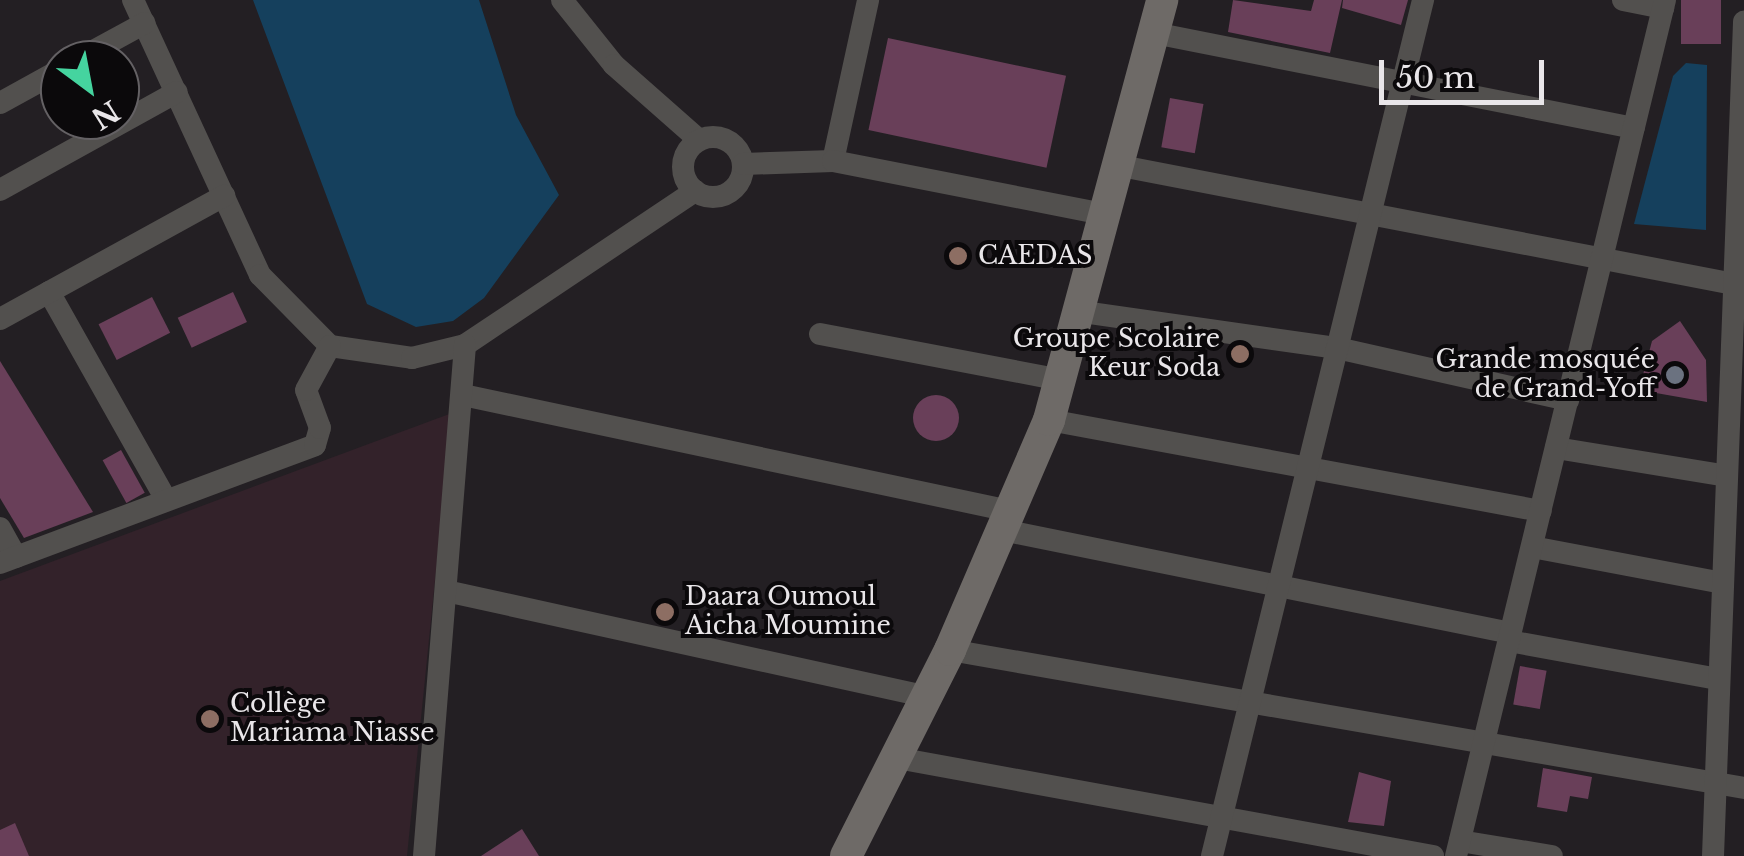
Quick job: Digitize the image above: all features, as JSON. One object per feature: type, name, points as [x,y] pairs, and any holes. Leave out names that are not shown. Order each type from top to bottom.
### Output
[{"type":"street","points":[[133,0],[260,275],[330,346],[412,358],[465,344],[694,191],[721,196],[743,164]]},
{"type":"street","points":[[562,0],[614,65],[699,140],[727,140],[743,164]]},
{"type":"street","points":[[833,161],[868,0]]},
{"type":"street","points":[[846,856],[950,650],[1049,420],[1083,312],[1162,0]]},
{"type":"street","points":[[1212,856],[1423,0]]},
{"type":"street","points":[[1552,856],[1458,848],[1664,4],[1622,0]]},
{"type":"street","points":[[1713,856],[1723,583],[1734,542],[1727,476],[1736,420],[1744,22]]},
{"type":"street","points":[[114,40],[144,23]]},
{"type":"street","points":[[1154,33],[1634,128]]},
{"type":"street","points":[[0,103],[40,81]]},
{"type":"street","points":[[0,190],[176,92]]},
{"type":"street","points":[[694,191],[682,165],[699,140]]},
{"type":"street","points":[[743,164],[833,161],[1108,215]]},
{"type":"street","points":[[1121,166],[1739,285]]},
{"type":"street","points":[[0,319],[224,196]]},
{"type":"street","points":[[49,292],[166,500]]},
{"type":"street","points":[[1083,312],[1337,348],[1568,400]]},
{"type":"street","points":[[820,334],[1062,380]]},
{"type":"street","points":[[424,856],[465,344]]},
{"type":"street","points":[[0,528],[8,560],[315,444],[320,428],[306,390],[330,346]]},
{"type":"street","points":[[463,396],[1510,637],[1720,670],[1744,666]]},
{"type":"street","points":[[1049,420],[1541,512]]},
{"type":"street","points":[[1556,448],[1727,476]]},
{"type":"street","points":[[1532,547],[1723,583]]},
{"type":"street","points":[[446,592],[928,697]]},
{"type":"street","points":[[950,650],[1744,788]]},
{"type":"street","points":[[898,758],[1433,856]]},
{"type":"shaded area","name":"Collège Mariama Niasse","points":[[452,413],[407,856],[0,856],[0,581]]},
{"type":"water","points":[[253,0],[479,0],[516,115],[559,195],[484,298],[453,321],[416,327],[367,304]]},
{"type":"water","points":[[1686,63],[1707,65],[1706,230],[1634,224],[1673,76]]},
{"type":"building","points":[[1233,0],[1311,11],[1314,0],[1342,0],[1330,53],[1228,32]]},
{"type":"building","points":[[1343,0],[1408,0],[1401,25],[1342,8]]},
{"type":"building","points":[[1681,0],[1721,0],[1721,44],[1681,44]]},
{"type":"building","points":[[888,38],[1066,76],[1046,168],[868,130]]},
{"type":"building","points":[[1170,98],[1203,104],[1195,153],[1161,147]]},
{"type":"building","points":[[233,292],[247,322],[192,348],[178,318]]},
{"type":"building","points":[[152,297],[170,333],[117,360],[99,324]]},
{"type":"building","name":"Grande mosquée de Grand-Yoff","points":[[1680,321],[1706,360],[1707,402],[1639,390],[1652,341]]},
{"type":"building","points":[[0,361],[93,512],[24,538],[0,498]]},
{"type":"building","points":[[936,395],[952,402],[959,418],[952,434],[936,441],[920,434],[913,418],[920,402]]},
{"type":"building","points":[[121,450],[145,493],[126,503],[103,460]]},
{"type":"building","points":[[1520,666],[1547,671],[1540,709],[1513,704]]},
{"type":"building","points":[[1543,768],[1592,777],[1588,799],[1570,796],[1567,812],[1537,807]]},
{"type":"building","points":[[1359,772],[1391,781],[1384,826],[1348,822]]},
{"type":"building","points":[[15,823],[29,856],[0,856],[0,830]]},
{"type":"building","points":[[522,829],[539,856],[481,856]]},
{"type":"place","name":"CAEDAS","points":[[958,256]]},
{"type":"place","name":"Groupe Scolaire Keur Soda","points":[[1240,354]]},
{"type":"place","name":"Grande mosquée de Grand-Yoff","points":[[1675,375]]},
{"type":"place","name":"Daara Oumoul Aicha Moumine","points":[[665,612]]},
{"type":"place","name":"Collège Mariama Niasse","points":[[210,719]]}]
